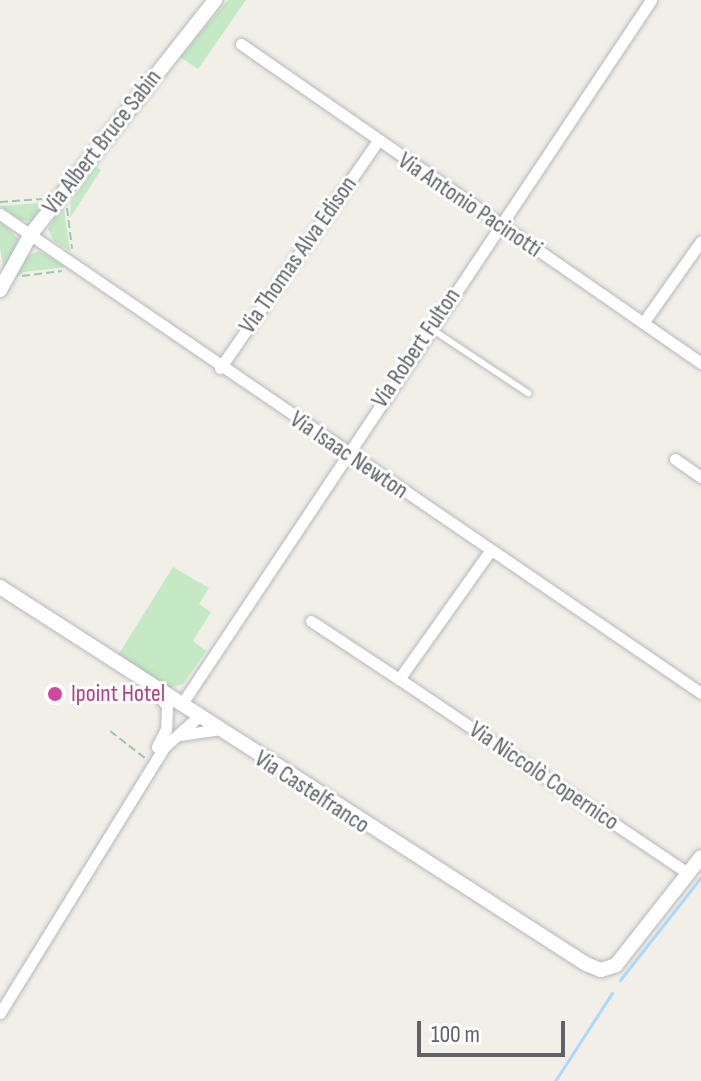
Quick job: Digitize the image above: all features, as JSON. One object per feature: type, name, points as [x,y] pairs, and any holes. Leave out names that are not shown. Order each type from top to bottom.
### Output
[{"type":"street","name":"Via Albert Bruce Sabin","points":[[0,290],[31,234],[215,0]]},
{"type":"street","name":"Via Robert Fulton","points":[[185,699],[500,222],[651,0]]},
{"type":"street","name":"Via Antonio Pacinotti","points":[[241,44],[377,142],[500,222],[701,363]]},
{"type":"street","name":"Via Thomas Alva Edison","points":[[220,368],[377,142]]},
{"type":"street","name":"Via Isaac Newton","points":[[0,214],[220,368],[701,693]]},
{"type":"street","points":[[643,323],[701,241]]},
{"type":"street","points":[[675,459],[701,477]]},
{"type":"street","points":[[399,679],[490,551]]},
{"type":"street","name":"Via Castelfranco","points":[[0,587],[541,940],[601,970],[616,965],[701,857]]},
{"type":"street","name":"Via Niccolò Copernico","points":[[311,621],[689,874]]},
{"type":"street","points":[[143,780],[168,719],[167,706],[152,687]]},
{"type":"street","points":[[0,1013],[171,738],[197,718]]},
{"type":"street","points":[[171,738],[201,729],[216,730]]},
{"type":"lane","points":[[430,328],[528,393]]},
{"type":"path","points":[[0,202],[48,197]]},
{"type":"path","points":[[68,203],[75,254]]},
{"type":"path","points":[[18,279],[65,271]]},
{"type":"path","points":[[110,731],[146,754],[142,763]]},
{"type":"green space","points":[[228,0],[246,0],[198,69],[180,57]]},
{"type":"green space","points":[[95,166],[101,170],[70,218],[71,201]]},
{"type":"green space","points":[[53,197],[34,221],[22,221],[0,206],[41,203]]},
{"type":"green space","points":[[65,200],[70,251],[54,241],[48,229]]},
{"type":"green space","points":[[0,221],[19,239],[4,273],[0,247]]},
{"type":"green space","points":[[39,251],[67,267],[24,272],[14,279],[28,256]]},
{"type":"green space","points":[[173,567],[209,588],[199,604],[211,612],[193,641],[206,651],[183,684],[170,688],[117,657]]},
{"type":"waterway","points":[[620,980],[701,877]]},
{"type":"waterway","points":[[555,1081],[612,993]]},
{"type":"place","name":"Ipoint Hotel","points":[[55,694]]}]
